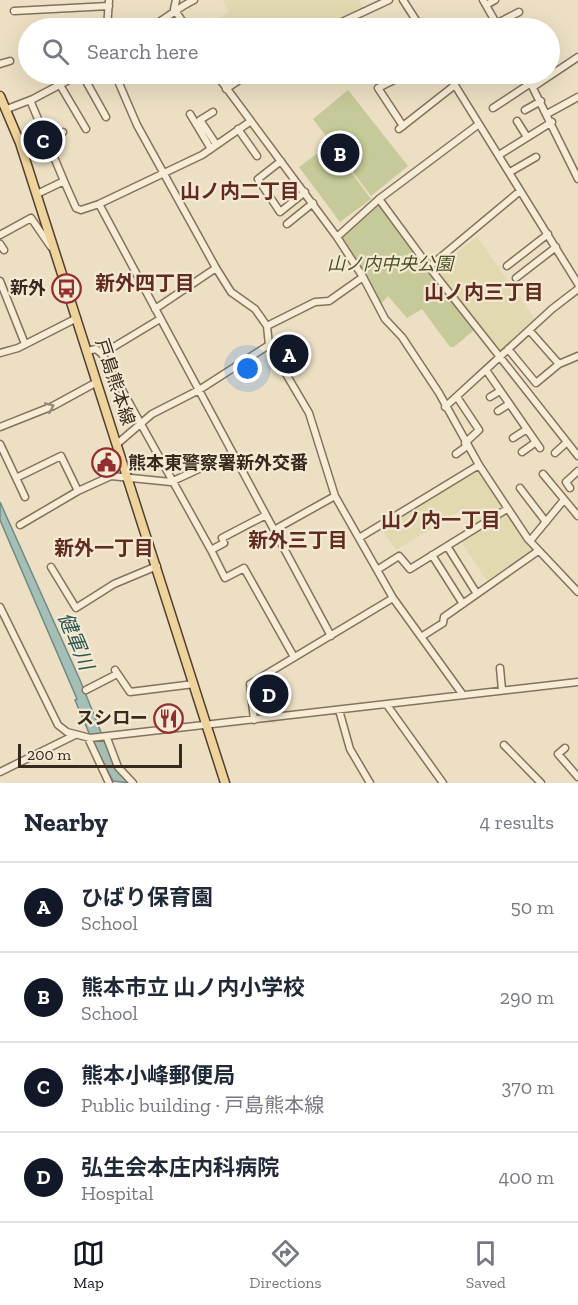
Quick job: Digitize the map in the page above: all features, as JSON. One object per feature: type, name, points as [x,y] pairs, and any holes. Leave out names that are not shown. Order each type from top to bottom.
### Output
[{"type":"main road","name":"戸島熊本線","points":[[0,96],[7,109],[37,194],[225,783]]},
{"type":"street","points":[[168,18],[174,9],[176,0]]},
{"type":"street","points":[[174,9],[194,0]]},
{"type":"street","points":[[351,18],[389,0]]},
{"type":"street","points":[[403,0],[415,18]]},
{"type":"street","points":[[493,18],[484,3],[495,0]]},
{"type":"street","points":[[14,11],[109,3],[108,18]]},
{"type":"street","points":[[174,9],[180,18]]},
{"type":"street","points":[[510,18],[519,12]]},
{"type":"street","points":[[560,68],[578,57]]},
{"type":"street","points":[[0,64],[10,61]]},
{"type":"street","points":[[85,84],[106,117]]},
{"type":"street","points":[[119,84],[137,125],[216,268],[231,292],[255,309],[267,326],[269,345],[309,413],[335,496],[393,598],[463,695]]},
{"type":"street","points":[[223,84],[337,237],[363,277],[385,319],[402,337],[478,465],[530,542],[578,592]]},
{"type":"street","points":[[226,89],[233,84]]},
{"type":"street","points":[[386,84],[378,88],[401,128],[455,85],[578,284]]},
{"type":"street","points":[[7,109],[59,85],[86,129]]},
{"type":"street","points":[[493,108],[532,85],[576,170],[578,179]]},
{"type":"street","points":[[548,114],[577,98],[571,91]]},
{"type":"street","points":[[30,100],[76,208],[81,210],[165,174],[214,146],[251,121]]},
{"type":"street","points":[[525,111],[541,101]]},
{"type":"street","points":[[213,112],[200,120],[214,146]]},
{"type":"street","points":[[190,114],[214,146]]},
{"type":"street","points":[[517,121],[527,137]]},
{"type":"street","points":[[499,155],[552,122]]},
{"type":"street","points":[[337,237],[379,199],[479,124]]},
{"type":"street","points":[[238,129],[257,156]]},
{"type":"street","points":[[46,138],[63,132]]},
{"type":"street","points":[[510,172],[536,157]]},
{"type":"street","points":[[281,161],[258,179],[280,212],[305,192]]},
{"type":"street","points":[[37,194],[64,181]]},
{"type":"street","points":[[429,267],[520,191]]},
{"type":"street","points":[[379,199],[498,357],[578,456]]},
{"type":"street","points":[[287,224],[313,203]]},
{"type":"street","points":[[99,204],[331,636]]},
{"type":"street","points":[[0,235],[31,218],[55,252]]},
{"type":"street","points":[[507,266],[548,234]]},
{"type":"street","points":[[516,278],[556,247]]},
{"type":"street","points":[[155,309],[216,268]]},
{"type":"street","points":[[267,326],[315,303],[329,301],[363,277]]},
{"type":"street","points":[[0,281],[25,344]]},
{"type":"street","points":[[446,408],[498,357],[578,290]]},
{"type":"street","points":[[0,353],[25,344],[77,318]]},
{"type":"street","points":[[102,354],[160,319]]},
{"type":"street","points":[[529,330],[560,364]]},
{"type":"street","points":[[117,444],[140,423],[199,390],[269,345]]},
{"type":"street","points":[[508,349],[536,383],[560,364],[578,356]]},
{"type":"street","points":[[87,351],[96,350],[102,354],[225,578],[244,568],[294,657]]},
{"type":"street","points":[[486,370],[538,445],[522,452]]},
{"type":"street","points":[[0,427],[52,406],[97,382]]},
{"type":"street","points":[[490,397],[500,391]]},
{"type":"street","points":[[456,454],[479,430],[458,397]]},
{"type":"street","points":[[498,411],[509,404]]},
{"type":"street","points":[[513,438],[527,429]]},
{"type":"street","points":[[555,453],[566,443]]},
{"type":"street","points":[[0,444],[25,497]]},
{"type":"street","points":[[20,525],[78,490],[111,476],[171,482],[233,453]]},
{"type":"street","points":[[16,478],[61,456],[78,490]]},
{"type":"street","points":[[359,538],[478,465]]},
{"type":"street","points":[[570,488],[566,482],[578,471]]},
{"type":"street","points":[[543,474],[563,501],[578,516]]},
{"type":"street","points":[[520,488],[546,522]]},
{"type":"street","points":[[274,530],[335,496]]},
{"type":"street","points":[[530,542],[563,501]]},
{"type":"street","points":[[377,570],[399,556],[410,569],[507,509]]},
{"type":"street","points":[[211,550],[224,543],[222,538],[266,515]]},
{"type":"street","points":[[447,546],[477,594]]},
{"type":"street","points":[[421,637],[443,623],[444,617],[538,550]]},
{"type":"street","points":[[432,555],[463,604]]},
{"type":"street","points":[[51,567],[76,608],[114,584],[157,566]]},
{"type":"street","points":[[254,720],[250,684],[393,598]]},
{"type":"street","points":[[0,607],[57,725],[75,735],[89,738],[106,738],[578,682]]},
{"type":"street","points":[[500,668],[502,690]]},
{"type":"street","points":[[86,690],[116,672],[130,692],[194,684]]},
{"type":"street","points":[[387,705],[443,783]]},
{"type":"street","points":[[339,710],[350,748],[370,783]]},
{"type":"street","points":[[0,772],[75,735]]},
{"type":"street","points":[[89,738],[109,783]]},
{"type":"street","points":[[106,738],[118,767],[133,783]]},
{"type":"street","points":[[504,744],[542,783]]},
{"type":"street","points":[[565,748],[558,754],[578,777]]},
{"type":"shaded area","points":[[223,0],[359,0],[363,9],[344,18],[219,18],[229,12]]},
{"type":"shaded area","points":[[477,237],[535,319],[498,353],[435,270]]},
{"type":"shaded area","points":[[478,469],[502,507],[473,526],[463,509],[396,550],[381,528]]},
{"type":"shaded area","points":[[506,512],[532,549],[487,581],[460,540]]},
{"type":"green space","points":[[348,90],[408,166],[371,196],[313,119]]},
{"type":"green space","points":[[330,144],[371,199],[340,222],[299,167]]},
{"type":"green space","name":"山ノ内中央公園","points":[[375,205],[380,206],[474,330],[454,347],[450,347],[422,309],[407,318],[388,296],[380,305],[342,240],[342,234]]},
{"type":"water","points":[[0,502],[80,680],[115,767],[130,783],[113,781],[95,747],[75,700],[77,699],[0,520]]},
{"type":"place","name":"熊本小峰郵便局","points":[[43,140]]},
{"type":"place","name":"熊本市立 山ノ内小学校","points":[[340,153]]},
{"type":"place","name":"新外","points":[[67,288]]},
{"type":"place","name":"ひばり保育園","points":[[289,354]]},
{"type":"place","name":"熊本東警察署新外交番","points":[[107,463]]},
{"type":"place","name":"弘生会本庄内科病院","points":[[269,694]]},
{"type":"place","name":"スシロー","points":[[169,718]]},
{"type":"district","name":"山ノ内二丁目","points":[[240,191]]},
{"type":"district","name":"新外四丁目","points":[[145,283]]},
{"type":"district","name":"山ノ内三丁目","points":[[484,292]]},
{"type":"district","name":"山ノ内一丁目","points":[[441,520]]},
{"type":"district","name":"新外三丁目","points":[[298,540]]},
{"type":"district","name":"新外一丁目","points":[[104,548]]},
{"type":"water label","name":"健軍川","points":[[76,641]]}]
